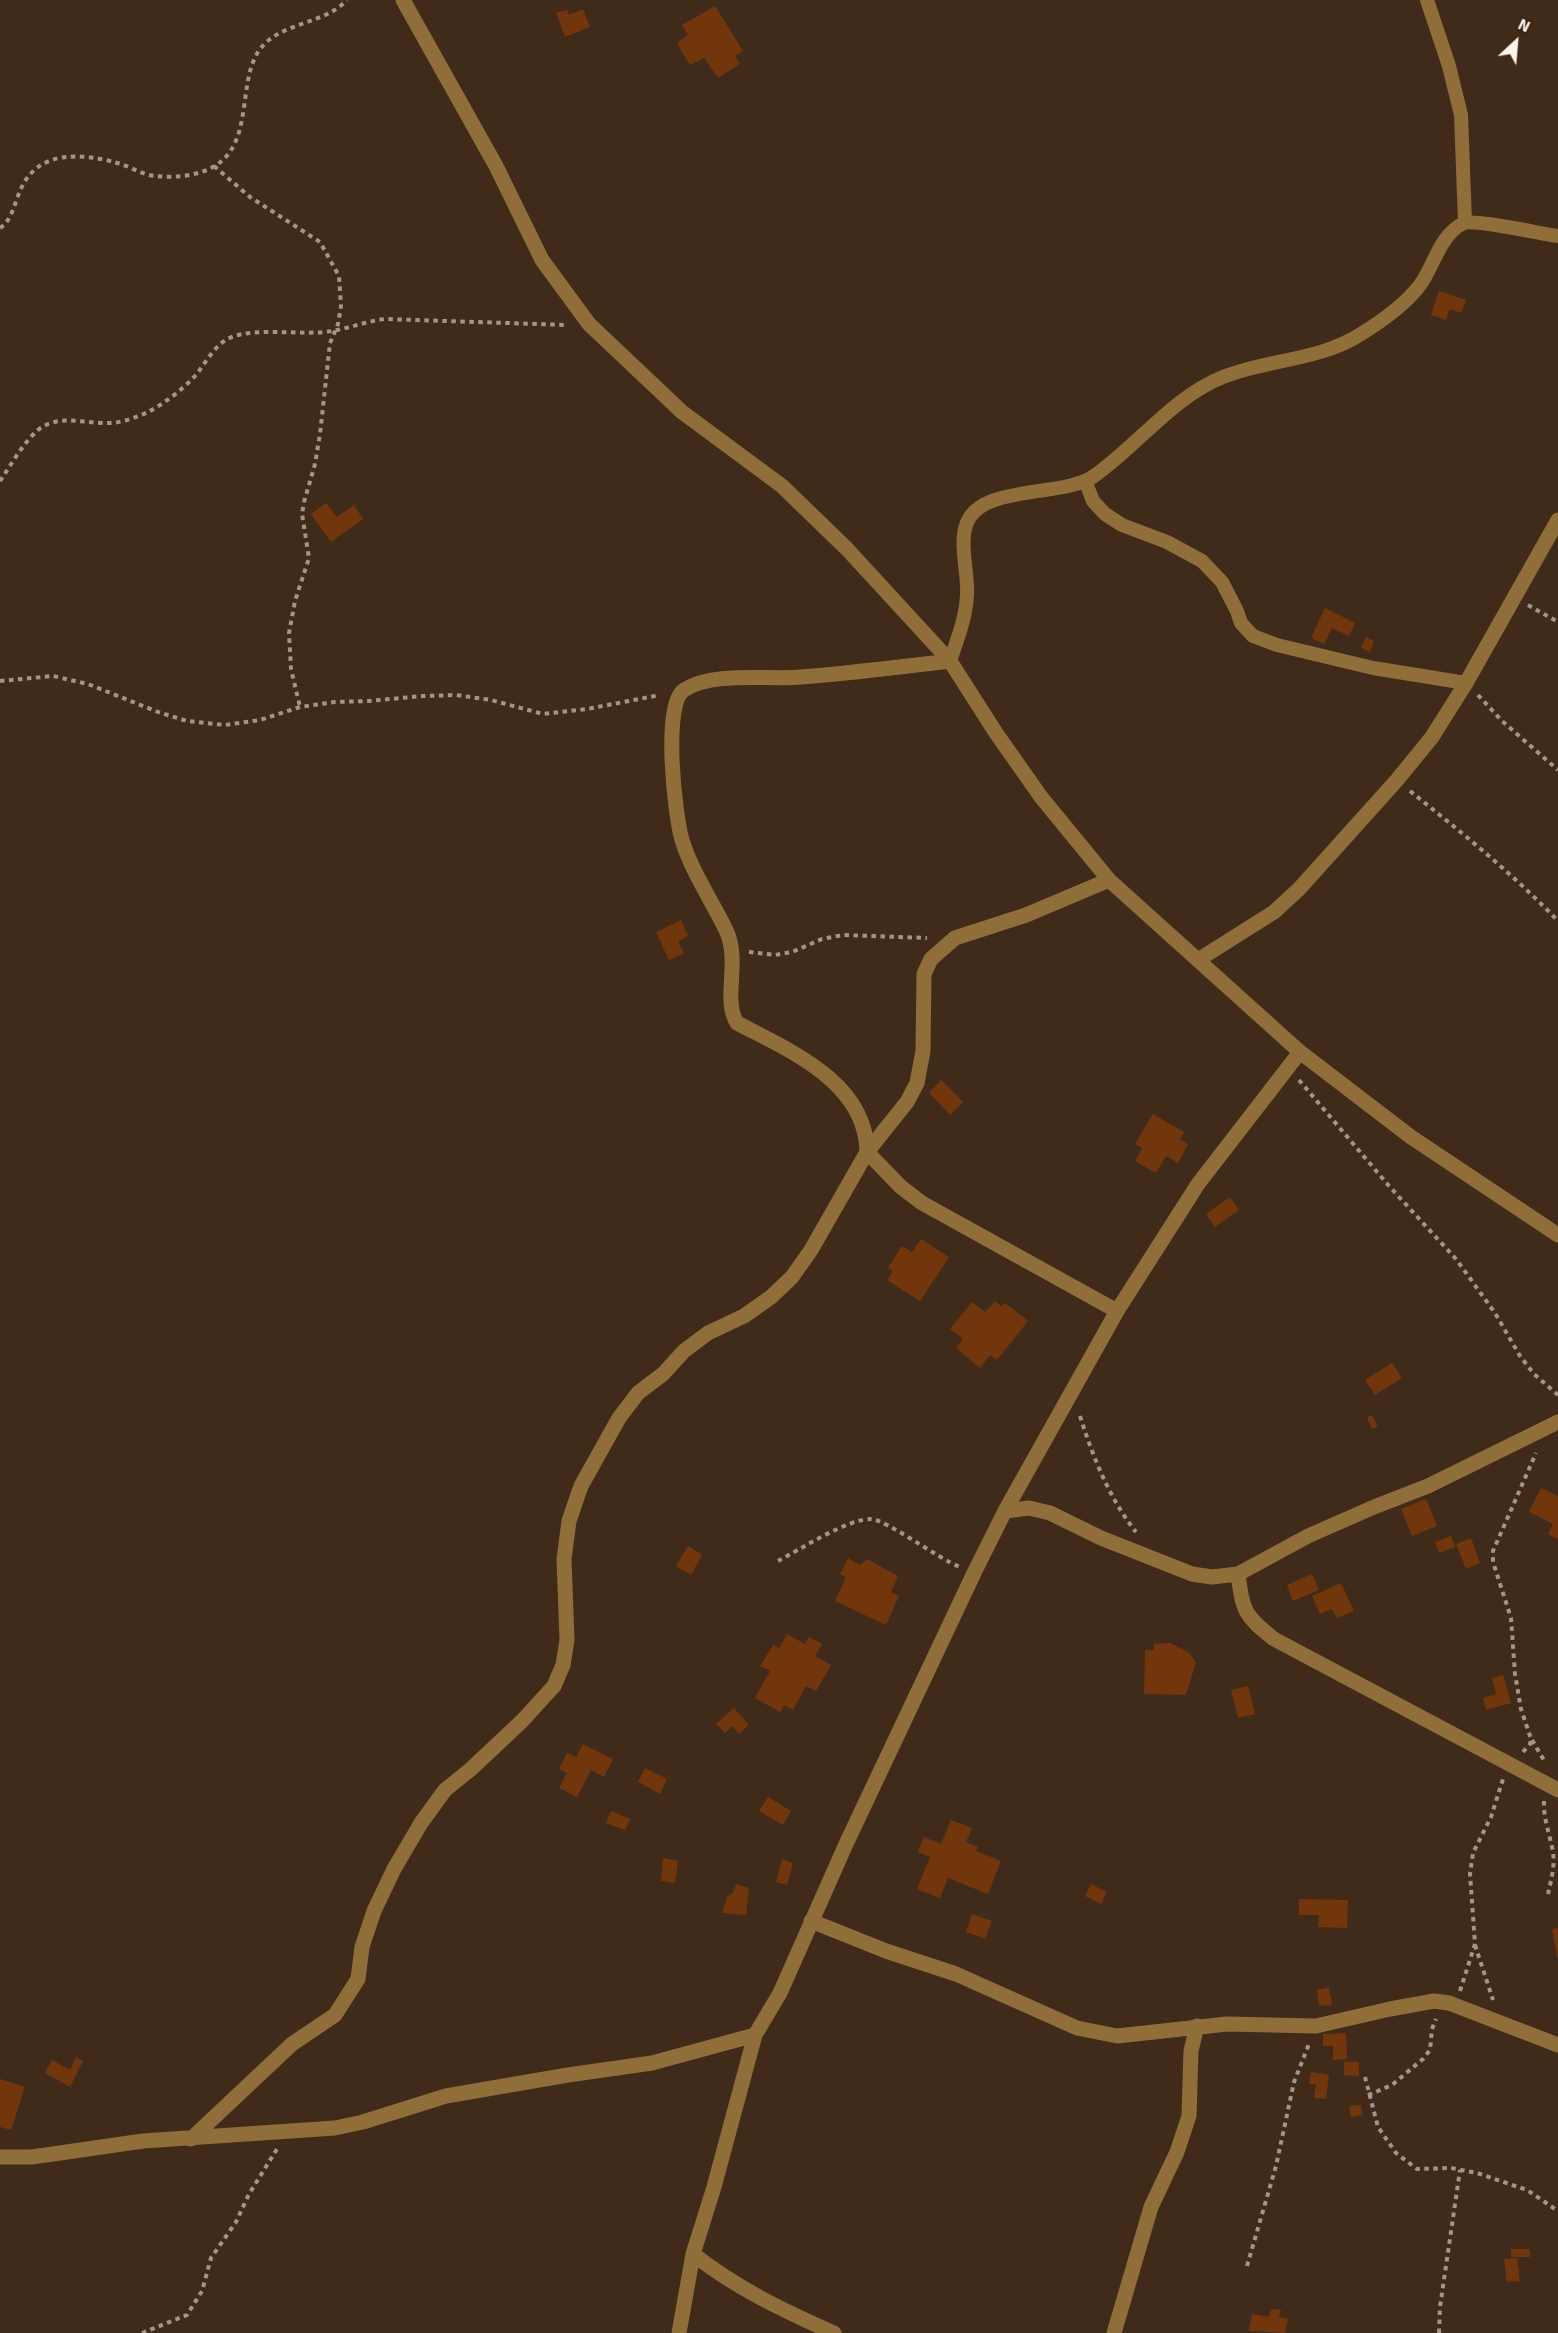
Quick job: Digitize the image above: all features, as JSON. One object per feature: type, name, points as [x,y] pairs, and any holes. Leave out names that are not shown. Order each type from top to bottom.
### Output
[{"type":"street","points":[[403,0],[496,166],[542,260],[589,324],[682,412],[782,486],[848,549],[950,661],[996,733],[1041,797],[1109,880],[1300,1052],[1411,1137],[1558,1235]]},
{"type":"street","points":[[1198,960],[1274,912],[1299,889],[1397,780],[1432,737],[1466,683],[1558,520]]},
{"type":"street","points":[[950,661],[798,678],[714,680],[696,684],[682,691],[675,705],[672,733],[678,824],[683,843],[734,949],[730,1012],[737,1023],[811,1063],[847,1094],[861,1117],[866,1134],[867,1152],[901,1187],[922,1203],[1117,1311]]},
{"type":"street","points":[[191,2139],[292,2044],[335,2015],[358,1979],[362,1947],[374,1911],[394,1869],[421,1823],[445,1790],[522,1721],[554,1686],[563,1665],[567,1640],[564,1559],[568,1521],[581,1486],[619,1418],[638,1393],[663,1374],[684,1351],[708,1333],[744,1316],[771,1297],[792,1277],[811,1250],[867,1152],[907,1102],[917,1083],[923,1051],[924,974],[931,959],[955,938],[1026,915],[1109,880]]},
{"type":"street","points":[[679,2333],[693,2254],[714,2187],[755,2036],[780,1993],[974,1573],[1071,1389],[1117,1311],[1198,1184],[1300,1052]]},
{"type":"street","points":[[1005,1511],[1029,1508],[1050,1513],[1101,1538],[1192,1574],[1212,1577],[1238,1574],[1308,1536],[1428,1486],[1553,1425]]},
{"type":"street","points":[[1238,1574],[1242,1603],[1251,1620],[1274,1639],[1553,1787]]},
{"type":"street","points":[[812,1921],[886,1951],[956,1974],[1077,2028],[1117,2036],[1227,2024],[1316,2026],[1434,2001],[1449,2003],[1558,2045]]},
{"type":"street","points":[[1114,2333],[1151,2208],[1177,2152],[1190,2116],[1191,2051],[1197,2026]]},
{"type":"street","points":[[0,2157],[32,2157],[143,2141],[336,2128],[446,2096],[652,2063],[755,2036]]},
{"type":"street","points":[[693,2254],[715,2272],[744,2290],[834,2333]]},
{"type":"lane","points":[[1427,0],[1449,66],[1461,115],[1465,222]]},
{"type":"lane","points":[[950,661],[962,626],[968,595],[964,536],[967,523],[974,512],[987,503],[1002,499],[1037,490],[1086,483],[1119,459],[1158,422],[1199,389],[1222,377],[1247,369],[1326,352],[1361,335],[1406,299],[1420,284],[1438,251],[1452,232],[1465,222],[1485,223],[1558,236]]},
{"type":"lane","points":[[1086,483],[1093,501],[1105,514],[1122,525],[1167,542],[1202,561],[1222,582],[1246,631],[1253,636],[1277,645],[1373,668],[1466,683]]},
{"type":"path","points":[[0,228],[5,226],[25,180],[35,169],[50,161],[69,157],[90,158],[117,163],[154,176],[185,176],[214,166],[226,156],[237,139],[251,67],[265,42],[276,35],[333,11],[347,0]]},
{"type":"path","points":[[214,166],[250,197],[320,242],[339,276],[341,306],[328,357],[315,464],[302,514],[309,558],[295,601],[290,633],[291,669],[300,707]]},
{"type":"path","points":[[0,481],[38,430],[56,421],[75,419],[104,423],[124,421],[148,412],[177,393],[217,347],[232,337],[251,334],[333,331],[385,319],[419,318],[545,326],[589,324]]},
{"type":"path","points":[[1515,597],[1558,622]]},
{"type":"path","points":[[0,681],[53,676],[88,684],[187,721],[225,724],[260,720],[300,707],[335,702],[456,696],[491,700],[543,714],[587,709],[682,691]]},
{"type":"path","points":[[1466,683],[1502,721],[1558,771]]},
{"type":"path","points":[[1397,780],[1485,852],[1558,921]]},
{"type":"path","points":[[734,949],[775,955],[792,952],[822,939],[843,935],[899,939],[955,938]]},
{"type":"path","points":[[1288,1068],[1389,1186],[1456,1259],[1495,1313],[1520,1356],[1534,1374],[1558,1395]]},
{"type":"path","points":[[1071,1389],[1096,1464],[1127,1521],[1141,1538]]},
{"type":"path","points":[[1504,2025],[1475,1944],[1470,1874],[1473,1853],[1491,1817],[1509,1763],[1526,1750],[1531,1739],[1521,1709],[1515,1674],[1511,1618],[1493,1562],[1493,1551],[1517,1492],[1553,1425]]},
{"type":"path","points":[[778,1561],[833,1532],[857,1522],[872,1519],[890,1527],[946,1562],[974,1573]]},
{"type":"path","points":[[1548,1894],[1554,1854],[1544,1804],[1553,1787]]},
{"type":"path","points":[[1368,2095],[1392,2085],[1423,2059],[1430,2050],[1432,2029],[1436,2018],[1458,1995],[1475,1944]]},
{"type":"path","points":[[1247,2266],[1276,2166],[1294,2082],[1316,2026]]},
{"type":"path","points":[[1365,2077],[1378,2127],[1396,2153],[1417,2169],[1460,2170],[1477,2173],[1527,2190],[1558,2211]]},
{"type":"path","points":[[142,2333],[187,2315],[202,2291],[211,2258],[236,2222],[249,2194],[272,2160],[285,2132]]},
{"type":"path","points":[[1439,2333],[1440,2307],[1460,2170]]},
{"type":"building","points":[[715,6],[743,51],[735,56],[740,64],[718,78],[704,58],[690,65],[677,43],[688,35],[682,25]]},
{"type":"building","points":[[583,9],[590,27],[565,37],[556,13],[567,10],[569,15]]},
{"type":"building","points":[[1439,291],[1466,300],[1461,313],[1450,309],[1446,320],[1431,315]]},
{"type":"building","points":[[326,503],[337,517],[354,505],[363,519],[331,542],[311,514]]},
{"type":"building","points":[[1325,608],[1355,623],[1349,636],[1332,628],[1324,644],[1311,638]]},
{"type":"building","points":[[1366,637],[1374,641],[1370,652],[1361,648]]},
{"type":"building","points":[[681,920],[688,936],[678,941],[684,953],[669,960],[656,932]]},
{"type":"building","points":[[941,1080],[963,1102],[950,1115],[929,1093]]},
{"type":"building","points":[[1153,1114],[1184,1132],[1180,1139],[1188,1144],[1178,1163],[1166,1156],[1156,1173],[1135,1161],[1142,1148],[1135,1144]]},
{"type":"building","points":[[1230,1197],[1239,1210],[1215,1227],[1206,1214]]},
{"type":"building","points":[[921,1239],[949,1257],[920,1301],[887,1280],[893,1271],[888,1268],[902,1246],[912,1252]]},
{"type":"building","points":[[995,1301],[1001,1306],[1005,1303],[1028,1321],[997,1360],[990,1355],[980,1368],[956,1348],[963,1339],[950,1329],[972,1302],[985,1312]]},
{"type":"building","points":[[1392,1363],[1402,1378],[1375,1395],[1365,1380]]},
{"type":"building","points":[[1372,1415],[1378,1426],[1372,1429],[1367,1417]]},
{"type":"building","points":[[1541,1488],[1558,1496],[1558,1539],[1548,1534],[1553,1524],[1529,1512]]},
{"type":"building","points":[[1426,1499],[1437,1526],[1412,1536],[1401,1509]]},
{"type":"building","points":[[1451,1536],[1455,1547],[1439,1553],[1435,1542]]},
{"type":"building","points":[[1471,1538],[1480,1563],[1466,1569],[1456,1544]]},
{"type":"building","points":[[688,1546],[702,1555],[691,1575],[676,1566]]},
{"type":"building","points":[[848,1558],[860,1565],[867,1559],[898,1576],[891,1592],[899,1596],[886,1625],[835,1601],[846,1577],[840,1574]]},
{"type":"building","points":[[1312,1574],[1319,1590],[1293,1601],[1287,1585]]},
{"type":"building","points":[[1341,1583],[1354,1611],[1337,1618],[1332,1609],[1320,1614],[1312,1596]]},
{"type":"building","points":[[787,1634],[805,1644],[809,1637],[822,1644],[815,1656],[831,1665],[816,1691],[806,1686],[793,1710],[784,1705],[780,1712],[755,1698],[770,1671],[760,1666],[773,1645],[779,1648]]},
{"type":"building","points":[[1170,1643],[1188,1652],[1196,1662],[1186,1695],[1144,1694],[1145,1650],[1154,1650],[1154,1644]]},
{"type":"building","points":[[1503,1675],[1511,1703],[1486,1710],[1483,1698],[1496,1694],[1492,1678]]},
{"type":"building","points":[[1248,1686],[1255,1714],[1238,1718],[1231,1690]]},
{"type":"building","points":[[734,1708],[749,1725],[739,1734],[732,1726],[725,1733],[716,1724]]},
{"type":"building","points":[[583,1744],[613,1759],[604,1777],[591,1770],[577,1797],[559,1788],[567,1773],[559,1769],[567,1753],[576,1757]]},
{"type":"building","points":[[645,1768],[667,1779],[660,1794],[638,1782]]},
{"type":"building","points":[[768,1797],[791,1811],[783,1825],[759,1811]]},
{"type":"building","points":[[611,1811],[630,1819],[625,1830],[606,1823]]},
{"type":"building","points":[[951,1820],[972,1828],[966,1842],[978,1847],[976,1851],[1001,1861],[988,1894],[948,1878],[940,1898],[917,1889],[930,1857],[918,1852],[924,1837],[941,1844]]},
{"type":"building","points":[[663,1858],[678,1861],[675,1883],[661,1881]]},
{"type":"building","points":[[782,1859],[793,1863],[787,1885],[776,1882]]},
{"type":"building","points":[[736,1884],[749,1888],[746,1915],[722,1913],[727,1897],[733,1893]]},
{"type":"building","points":[[1091,1884],[1107,1892],[1101,1904],[1085,1896]]},
{"type":"building","points":[[1299,1899],[1348,1900],[1347,1928],[1318,1927],[1319,1915],[1299,1915]]},
{"type":"building","points":[[972,1914],[992,1921],[985,1939],[966,1932]]},
{"type":"building","points":[[1558,1928],[1558,1957],[1557,1957],[1552,1929]]},
{"type":"building","points":[[1329,1988],[1332,2005],[1319,2006],[1317,1990]]},
{"type":"building","points":[[1346,2033],[1347,2059],[1333,2060],[1333,2046],[1323,2046],[1323,2034]]},
{"type":"building","points":[[76,2057],[83,2061],[70,2087],[45,2073],[52,2060],[70,2070]]},
{"type":"building","points":[[1344,2062],[1359,2062],[1359,2076],[1344,2075]]},
{"type":"building","points":[[1311,2072],[1329,2075],[1326,2099],[1314,2098],[1316,2084],[1309,2084]]},
{"type":"building","points":[[0,2079],[25,2087],[11,2130],[0,2127]]},
{"type":"building","points":[[1361,2105],[1362,2115],[1351,2117],[1349,2106]]},
{"type":"building","points":[[1511,2249],[1530,2249],[1530,2257],[1511,2257]]},
{"type":"building","points":[[1517,2258],[1520,2281],[1507,2282],[1504,2259]]},
{"type":"building","points":[[1271,2309],[1281,2310],[1279,2317],[1288,2319],[1285,2333],[1249,2331],[1252,2314],[1269,2317]]}]
